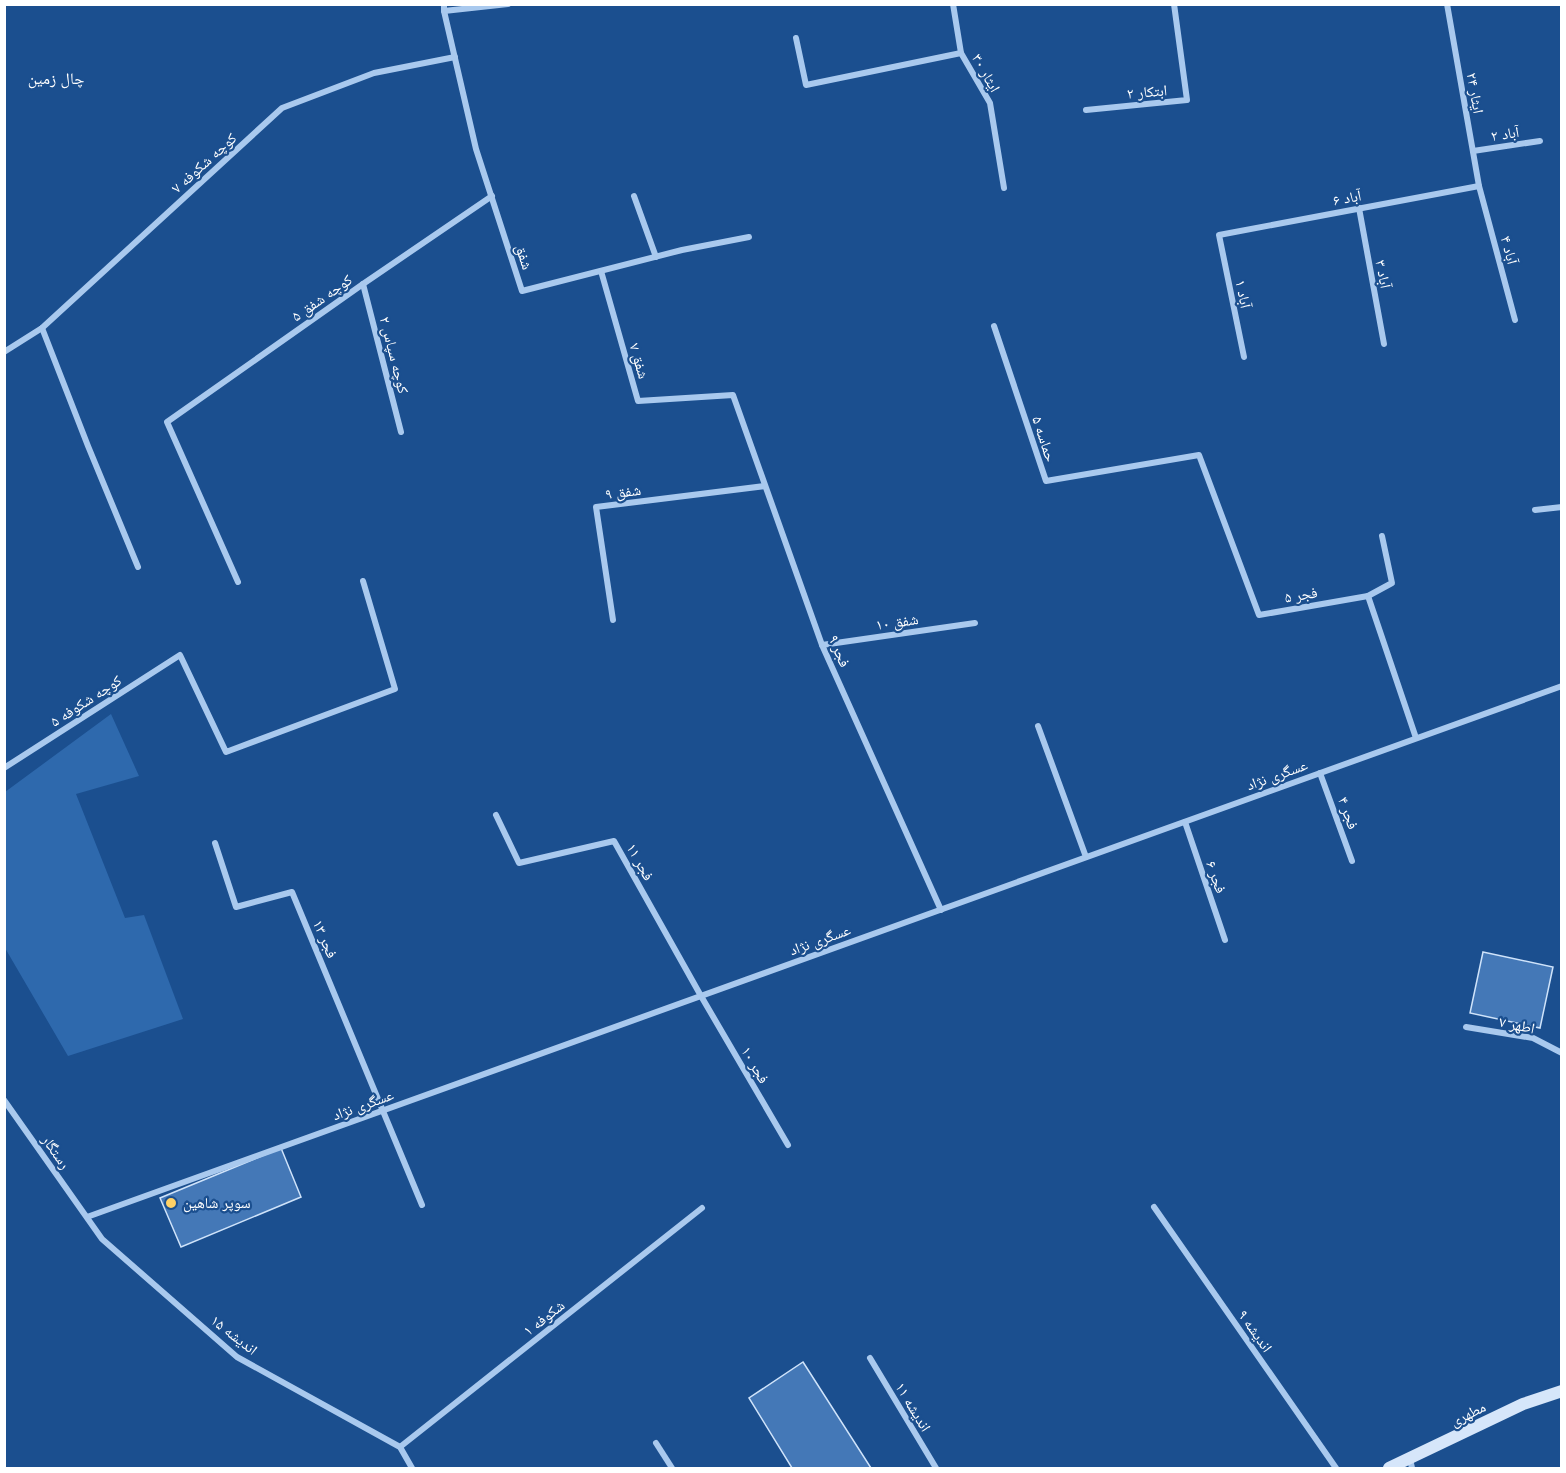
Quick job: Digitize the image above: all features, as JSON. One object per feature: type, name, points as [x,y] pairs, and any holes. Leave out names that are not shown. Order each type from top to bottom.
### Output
[{"type":"main road","name":"مطهری","points":[[1389,1468],[1411,1463],[1523,1404],[1562,1391]]},
{"type":"street","points":[[444,8],[508,4]]},
{"type":"street","name":"ایثار ۳۰","points":[[953,4],[961,53],[990,103],[1004,188]]},
{"type":"street","name":"ابتکار ۲","points":[[1086,110],[1187,100],[1174,4]]},
{"type":"street","name":"ایثار ۲۴","points":[[1447,4],[1479,186]]},
{"type":"street","name":"شفق","points":[[444,8],[476,149],[522,291],[656,257],[749,237]]},
{"type":"street","points":[[796,38],[806,85],[961,53]]},
{"type":"street","name":"کوچه شکوفه ۷","points":[[4,352],[42,328],[282,108],[374,73],[455,57]]},
{"type":"street","name":"آباد ۲","points":[[1473,151],[1540,141]]},
{"type":"street","name":"آباد ۶","points":[[1219,235],[1479,186]]},
{"type":"street","name":"آباد ۴","points":[[1479,186],[1515,320]]},
{"type":"street","name":"کوچه شفق ۵","points":[[238,582],[167,422],[492,196]]},
{"type":"street","points":[[634,196],[656,257]]},
{"type":"street","name":"آباد ۳","points":[[1359,208],[1384,344]]},
{"type":"street","name":"آباد ۱","points":[[1219,235],[1244,357]]},
{"type":"street","name":"شفق ۷","points":[[601,271],[638,401],[733,395]]},
{"type":"street","name":"کوچه سپاس ۲","points":[[363,284],[401,432]]},
{"type":"street","name":"حماسه ۵","points":[[994,326],[1046,481],[1199,454]]},
{"type":"street","points":[[42,328],[138,567]]},
{"type":"street","name":"فجر ۹","points":[[733,395],[822,645],[940,910]]},
{"type":"street","name":"فجر ۵","points":[[1199,454],[1259,615],[1368,596]]},
{"type":"street","name":"شفق ۹","points":[[613,620],[596,507],[765,486]]},
{"type":"street","points":[[1535,510],[1562,507]]},
{"type":"street","points":[[1382,536],[1392,583],[1368,596],[1416,738]]},
{"type":"street","name":"کوچه شکوفه ۵","points":[[4,768],[180,655],[226,752],[394,689],[363,581]]},
{"type":"street","name":"شفق ۱۰","points":[[822,645],[975,623]]},
{"type":"street","name":"عسگری نژاد","points":[[87,1217],[1562,686]]},
{"type":"street","points":[[1038,726],[1086,857]]},
{"type":"street","name":"فجر ۴","points":[[1320,773],[1352,861]]},
{"type":"street","name":"فجر ۱۱","points":[[496,815],[519,863],[614,841],[701,996]]},
{"type":"street","name":"فجر ۶","points":[[1185,822],[1225,940]]},
{"type":"street","name":"فجر ۱۳","points":[[215,843],[236,907],[292,892],[384,1110]]},
{"type":"street","name":"فجر ۱۰","points":[[701,996],[788,1145]]},
{"type":"street","name":"اطهر ۷","points":[[1466,1027],[1533,1038],[1562,1053]]},
{"type":"street","name":"رستگار","points":[[4,1100],[7,1109],[87,1217]]},
{"type":"street","points":[[384,1110],[422,1205]]},
{"type":"street","name":"اندیشه ۹","points":[[1154,1206],[1336,1468]]},
{"type":"street","name":"شکوفه ۱","points":[[400,1447],[702,1208]]},
{"type":"street","name":"اندیشه ۱۵","points":[[87,1217],[102,1239],[237,1357],[400,1447]]},
{"type":"street","name":"اندیشه ۱۱","points":[[870,1358],[936,1468]]},
{"type":"street","points":[[656,1443],[672,1468]]},
{"type":"street","points":[[400,1447],[411,1468]]},
{"type":"shaded area","points":[[111,714],[139,776],[76,794],[125,918],[144,915],[183,1019],[68,1056],[5,948],[5,792]]},
{"type":"building","points":[[1483,952],[1553,967],[1540,1028],[1470,1013]]},
{"type":"building","points":[[281,1148],[301,1197],[181,1247],[160,1198]]},
{"type":"building","points":[[803,1362],[871,1468],[792,1468],[749,1398]]},
{"type":"place","name":"سوپر شاهین","points":[[171,1203]]},
{"type":"district","name":"چال زمین","points":[[56,78]]}]
